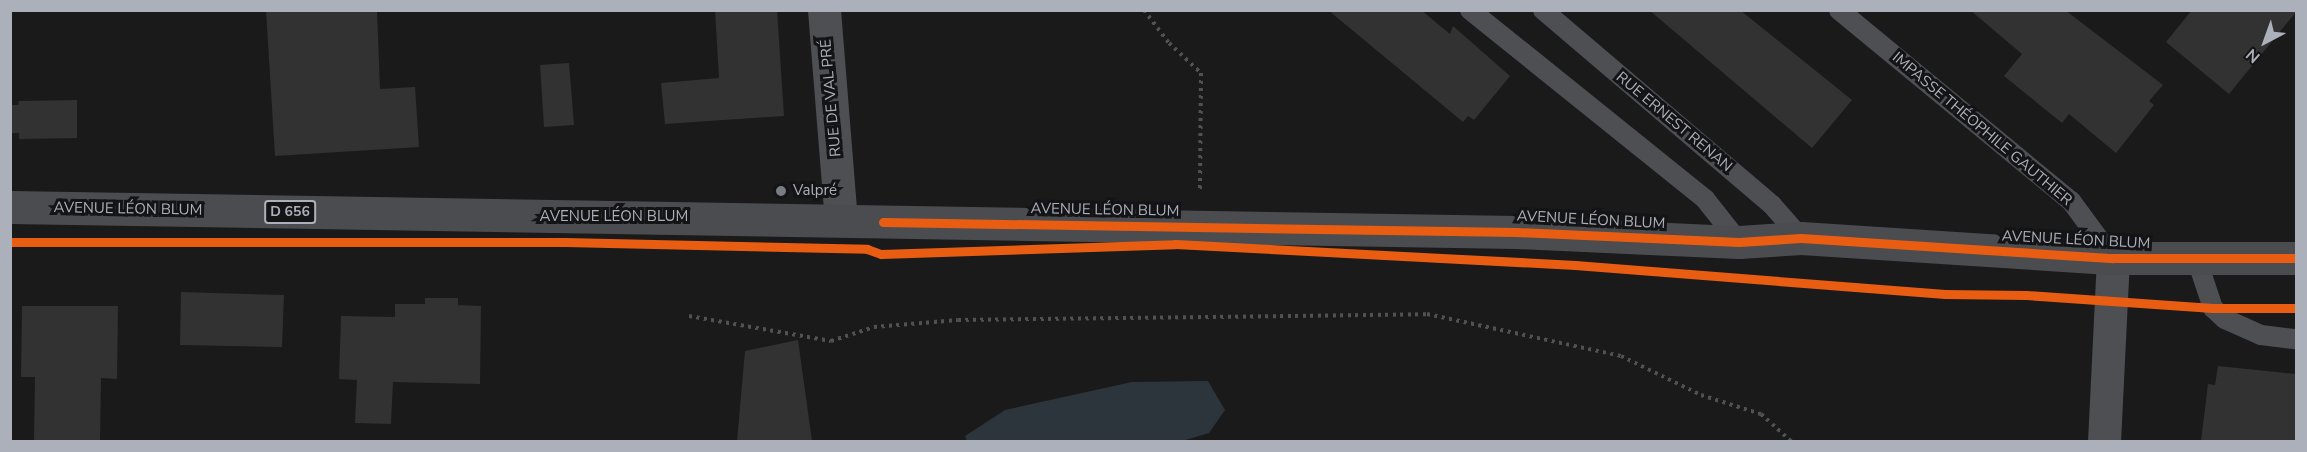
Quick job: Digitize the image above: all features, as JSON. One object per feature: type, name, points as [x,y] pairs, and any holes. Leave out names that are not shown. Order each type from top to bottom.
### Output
[{"type":"main road","name":"AVENUE LÉON BLUM","points":[[10,207],[1516,232],[1739,242],[1801,238],[2113,258],[2197,260],[2296,258]]},
{"type":"street","name":"RUE DE VAL PRÉ","points":[[824,10],[841,220]]},
{"type":"street","points":[[2104,441],[2113,258]]},
{"type":"lane","points":[[1470,10],[1704,200],[1739,242]]},
{"type":"lane","name":"RUE ERNEST RENAN","points":[[1543,10],[1772,205],[1801,238]]},
{"type":"lane","name":"IMPASSE THÉOPHILE GAUTHIER","points":[[1839,10],[2071,201],[2113,258]]},
{"type":"lane","points":[[2197,260],[2213,308],[2225,319],[2261,335],[2296,339]]},
{"type":"path","points":[[1144,10],[1169,43],[1201,73],[1199,227]]},
{"type":"path","points":[[689,316],[831,341],[874,327],[958,320],[1427,314],[1621,356],[1701,395],[1761,414],[1792,441]]},
{"type":"shaded area","points":[[1208,381],[1225,410],[1209,433],[1182,441],[967,442],[965,436],[1005,410],[1132,382]]},
{"type":"building","points":[[266,10],[377,10],[380,89],[415,87],[419,147],[275,156]]},
{"type":"building","points":[[715,10],[777,10],[784,116],[665,124],[661,83],[719,78]]},
{"type":"building","points":[[1328,10],[1421,10],[1450,34],[1453,26],[1510,76],[1474,120],[1468,116],[1463,122]]},
{"type":"building","points":[[1649,10],[1740,10],[1852,100],[1812,148]]},
{"type":"building","points":[[1970,10],[2065,10],[2163,85],[2149,101],[2154,105],[2116,153],[2069,114],[2062,123],[2004,76],[2022,54]]},
{"type":"building","points":[[2192,10],[2296,10],[2296,12],[2229,94],[2166,42]]},
{"type":"building","points":[[569,63],[574,125],[544,127],[540,65]]},
{"type":"building","points":[[77,100],[77,138],[19,139],[19,133],[10,133],[10,105],[18,105],[19,101]]},
{"type":"building","points":[[181,292],[284,295],[282,347],[180,345]]},
{"type":"building","points":[[425,298],[458,298],[458,305],[481,306],[480,384],[393,382],[391,424],[355,423],[357,380],[339,379],[341,316],[395,317],[395,304],[425,304]]},
{"type":"building","points":[[22,306],[118,306],[117,379],[101,378],[100,441],[34,441],[35,377],[21,377]]},
{"type":"building","points":[[798,340],[812,441],[737,441],[745,351]]},
{"type":"building","points":[[2218,366],[2296,374],[2296,441],[2201,441],[2208,384],[2215,385]]},
{"type":"cycle path","points":[[883,222],[1516,232],[1739,242],[1801,238],[2113,258],[2296,258]]},
{"type":"cycle path","points":[[10,242],[565,242],[867,249],[881,254],[1175,244],[1575,265],[1945,294],[2026,295],[2213,308],[2296,308]]},
{"type":"place","name":"Valpré","points":[[781,191]]}]
